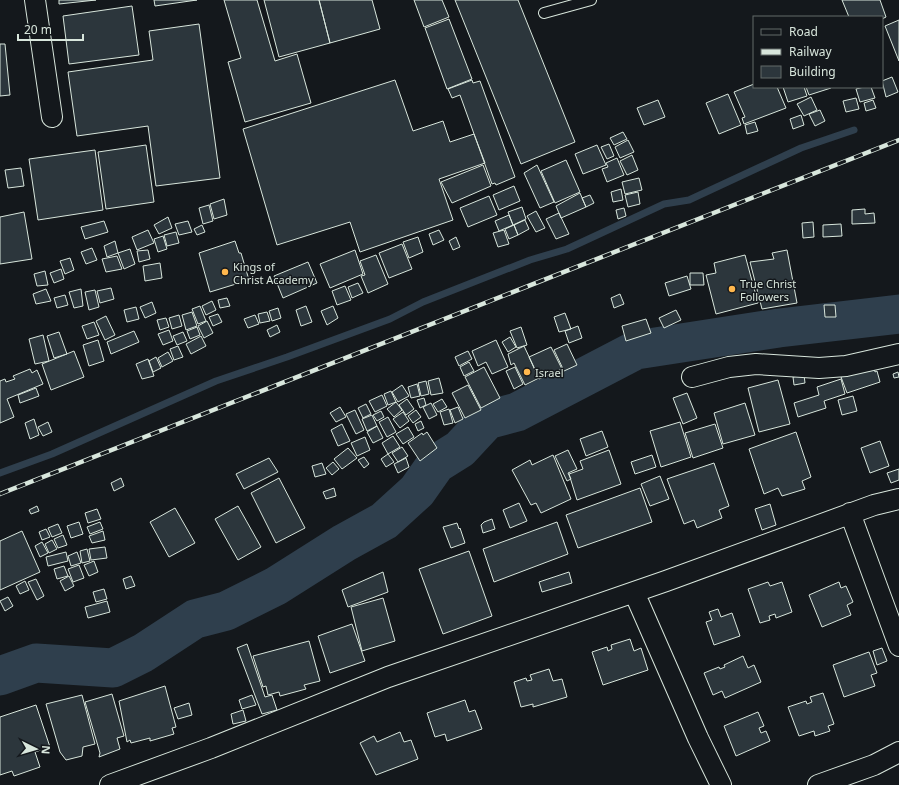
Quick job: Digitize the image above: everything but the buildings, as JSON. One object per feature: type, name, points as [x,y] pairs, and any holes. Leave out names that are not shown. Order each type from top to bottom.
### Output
[{"type":"street","points":[[35,0],[52,117]]},
{"type":"street","points":[[692,377],[729,367],[756,364],[819,368],[846,366],[899,354]]},
{"type":"street","points":[[110,785],[211,748],[388,677],[634,592],[874,504],[899,499]]},
{"type":"street","points":[[850,513],[899,646]]},
{"type":"street","points":[[634,592],[720,785]]},
{"type":"street","points":[[818,785],[874,765],[899,752]]},
{"type":"lane","points":[[544,13],[591,0]]},
{"type":"waterway","points":[[0,473],[52,454],[216,381],[287,357],[390,319],[423,302],[530,260],[567,249],[664,204],[689,200],[801,148],[854,130]]},
{"type":"waterway","points":[[0,676],[36,663],[113,668],[143,653],[195,619],[226,611],[276,586],[344,543],[384,521],[417,491],[436,464],[460,449],[487,420],[517,412],[636,350],[779,328],[899,314]]},
{"type":"railway","points":[[0,494],[899,140]]},
{"type":"place","name":"Kings of Christ Academy","points":[[225,272]]},
{"type":"place","name":"True Christ Followers","points":[[732,289]]},
{"type":"place","name":"Israel","points":[[527,372]]}]
